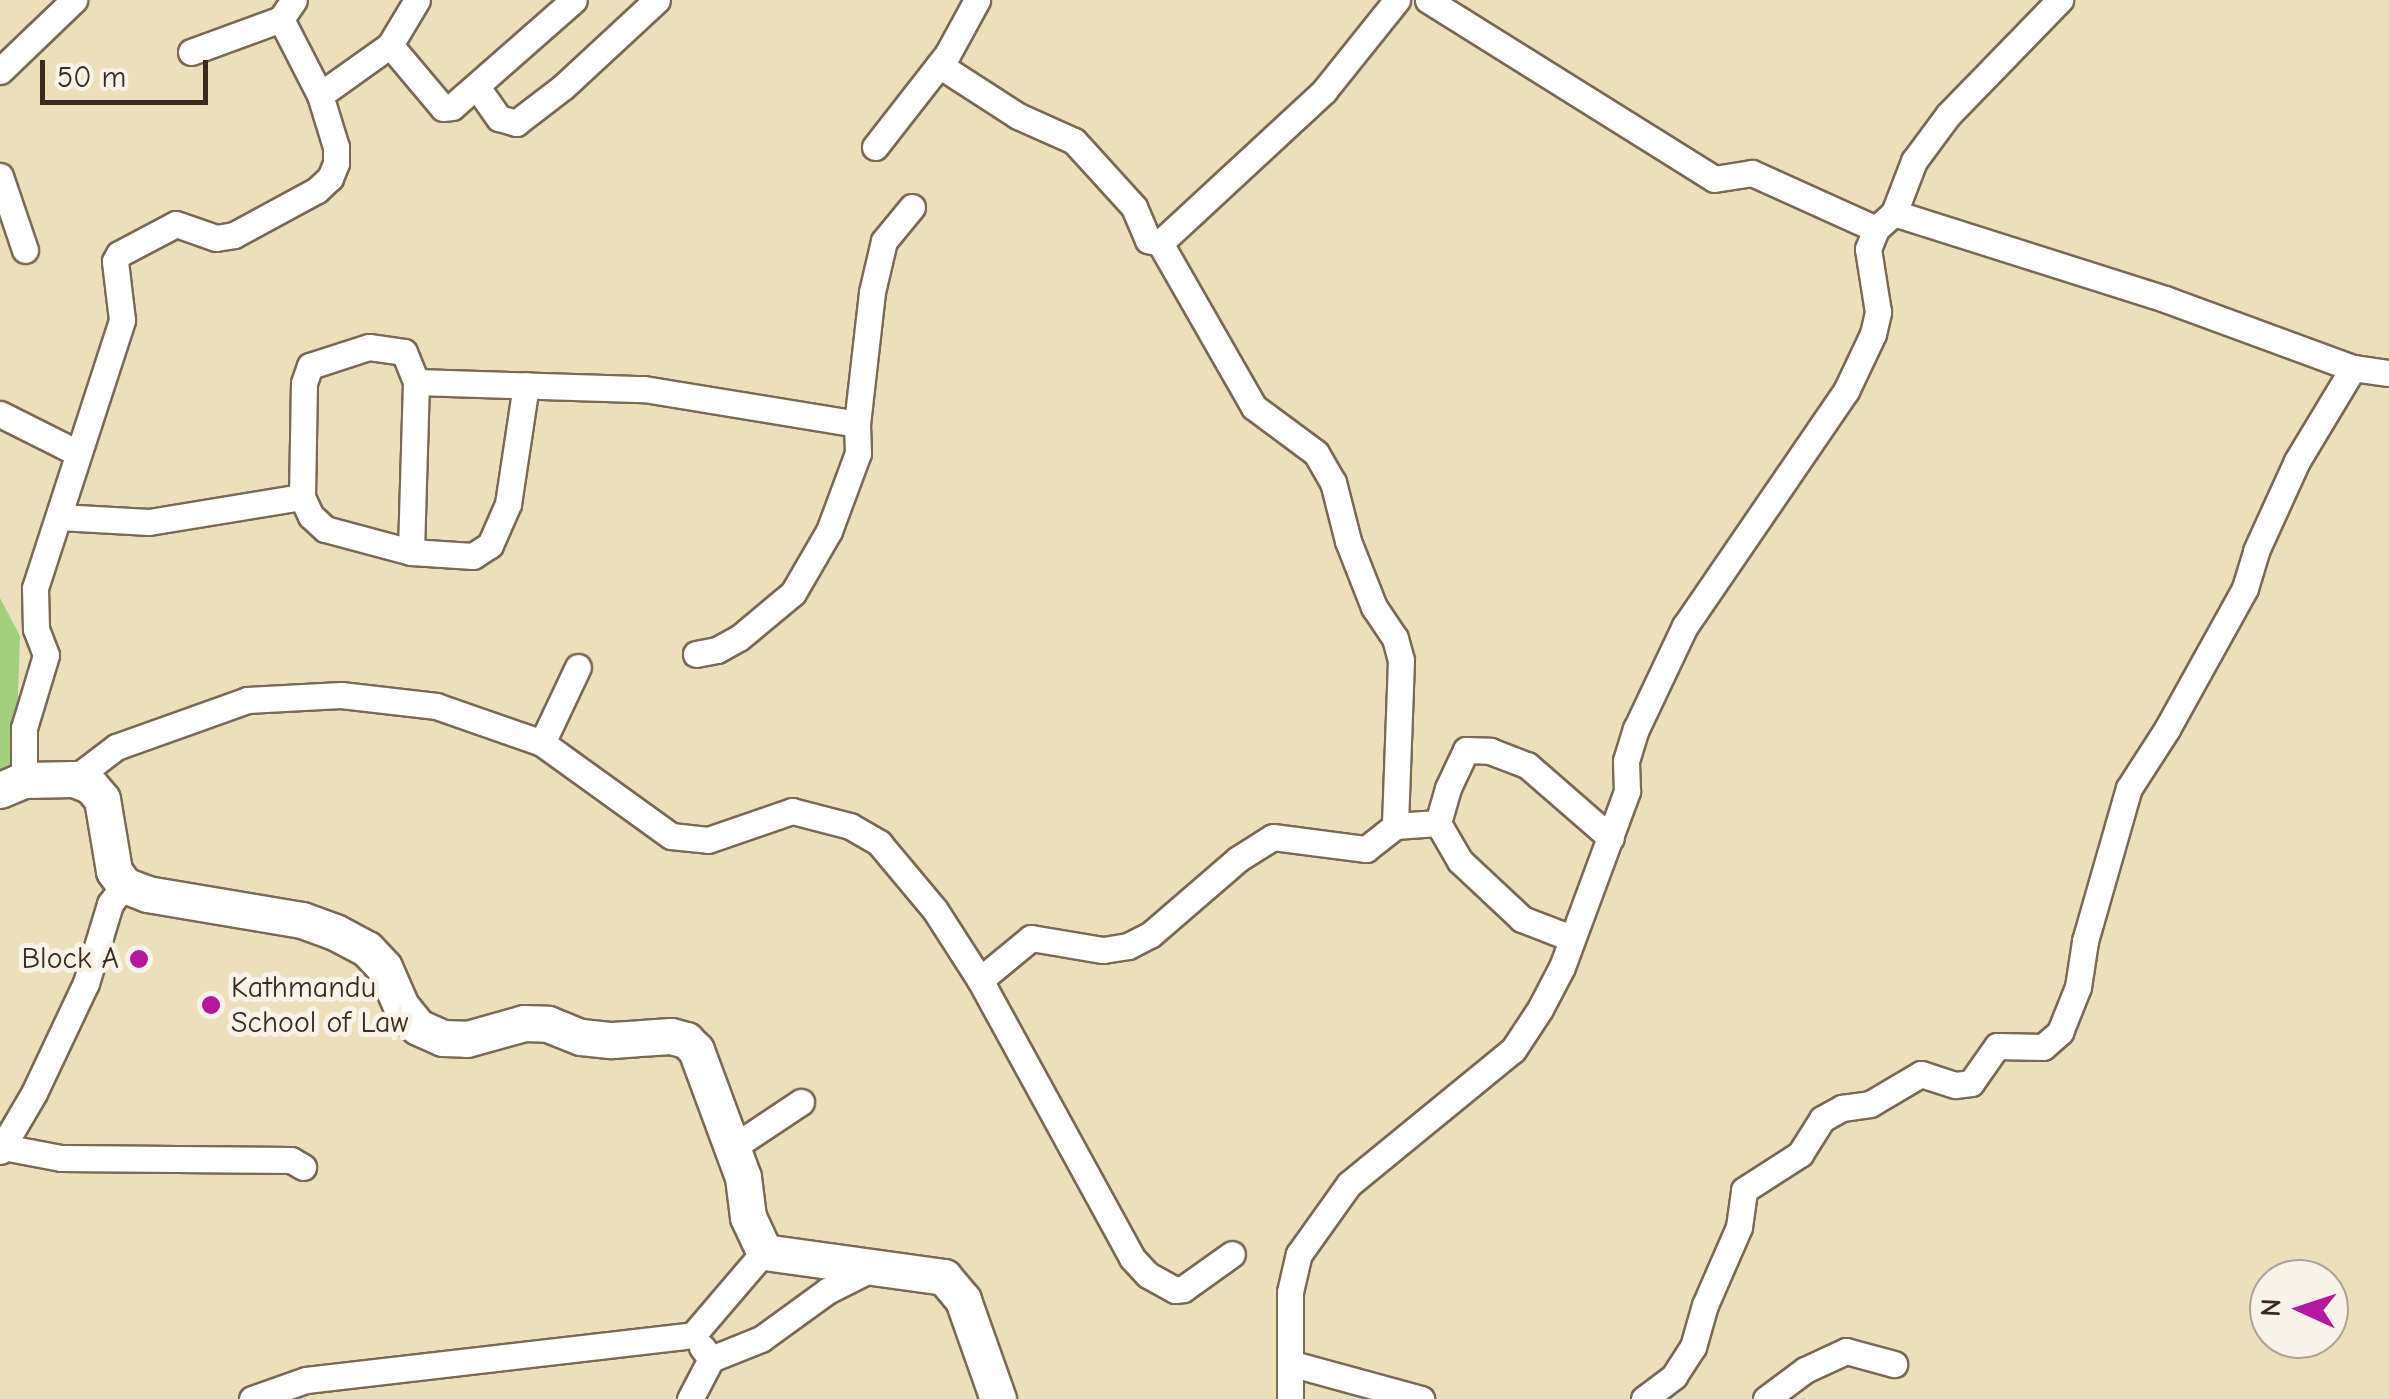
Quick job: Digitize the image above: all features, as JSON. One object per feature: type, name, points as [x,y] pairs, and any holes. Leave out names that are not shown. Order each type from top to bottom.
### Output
[{"type":"street","points":[[0,71],[74,0]]},
{"type":"street","points":[[320,95],[390,45],[418,0]]},
{"type":"street","points":[[390,45],[442,108],[452,107],[574,0]]},
{"type":"street","points":[[476,87],[499,118],[516,123],[564,87],[657,0]]},
{"type":"street","points":[[876,147],[939,64],[977,0]]},
{"type":"street","points":[[1160,243],[1324,91],[1398,0]]},
{"type":"street","points":[[1428,0],[1714,180],[1752,174],[1885,221],[2164,299],[2353,368],[2389,373]]},
{"type":"street","points":[[1290,1399],[1290,1292],[1300,1254],[1349,1184],[1512,1050],[1562,967],[1627,792],[1626,761],[1636,728],[1685,626],[1846,391],[1873,334],[1878,312],[1868,249],[1914,161],[1948,115],[2060,0]]},
{"type":"street","points":[[191,52],[288,9],[336,146],[336,163],[330,178],[317,190],[234,234],[216,238],[176,224],[120,254],[115,271],[122,320],[35,588],[36,629],[46,655],[12,785],[74,779],[91,786],[102,799],[114,871],[124,885],[147,894],[302,920],[335,932],[368,949],[384,966],[418,1026],[442,1038],[467,1039],[524,1023],[548,1024],[581,1037],[612,1040],[670,1036],[686,1040],[696,1050],[743,1177],[748,1217],[764,1252]]},
{"type":"street","points":[[939,64],[1018,116],[1074,141],[1134,207],[1148,240],[1160,243],[1254,407],[1316,453],[1333,482],[1348,541],[1374,607],[1395,638],[1400,660],[1395,826]]},
{"type":"street","points":[[0,176],[25,250]]},
{"type":"street","points":[[696,654],[717,650],[739,638],[793,594],[846,493],[858,452],[857,424],[872,292],[884,240],[912,207]]},
{"type":"street","points":[[412,552],[416,382],[404,352],[386,348],[338,354],[310,366],[304,383],[302,497],[311,516],[325,529],[412,552],[472,556],[490,545],[508,504],[526,386]]},
{"type":"street","points":[[1644,1399],[1674,1376],[1693,1347],[1711,1288],[1739,1227],[1744,1190],[1800,1154],[1822,1119],[1842,1108],[1870,1104],[1922,1074],[1956,1085],[1971,1083],[1997,1046],[2043,1047],[2060,1032],[2078,987],[2085,941],[2128,788],[2167,729],[2245,588],[2256,551],[2297,461],[2353,368]]},
{"type":"street","points":[[416,382],[644,389],[857,424]]},
{"type":"street","points":[[0,414],[78,453]]},
{"type":"street","points":[[59,517],[149,522],[302,497]]},
{"type":"street","points":[[542,742],[578,667]]},
{"type":"street","points":[[74,779],[116,747],[247,700],[341,695],[436,706],[542,742],[671,836],[708,840],[792,811],[850,826],[879,843],[934,910],[980,980],[1110,1211],[1132,1258],[1148,1276],[1175,1290],[1184,1289],[1232,1254]]},
{"type":"street","points":[[1438,823],[1466,750],[1490,751],[1527,764],[1610,838]]},
{"type":"street","points":[[980,980],[1031,938],[1103,950],[1128,946],[1150,935],[1238,859],[1274,837],[1366,849],[1395,826],[1438,823]]},
{"type":"street","points":[[1438,823],[1460,861],[1522,919],[1571,938]]},
{"type":"street","points":[[124,885],[110,904],[86,982],[2,1149],[61,1158],[291,1160],[302,1167]]},
{"type":"street","points":[[732,1148],[801,1102]]},
{"type":"street","points":[[764,1252],[928,1274],[954,1285],[998,1399]]},
{"type":"street","points":[[252,1399],[306,1380],[694,1335],[764,1252]]},
{"type":"street","points":[[690,1399],[711,1359],[761,1339],[827,1291],[871,1269]]},
{"type":"street","points":[[694,1335],[711,1359]]},
{"type":"street","points":[[1766,1399],[1805,1370],[1846,1351],[1894,1364]]},
{"type":"street","points":[[1292,1364],[1421,1399]]},
{"type":"green space","points":[[0,598],[20,636],[15,778],[0,782]]},
{"type":"place","name":"Block A","points":[[139,959]]},
{"type":"place","name":"Kathmandu School of Law","points":[[211,1005]]}]
